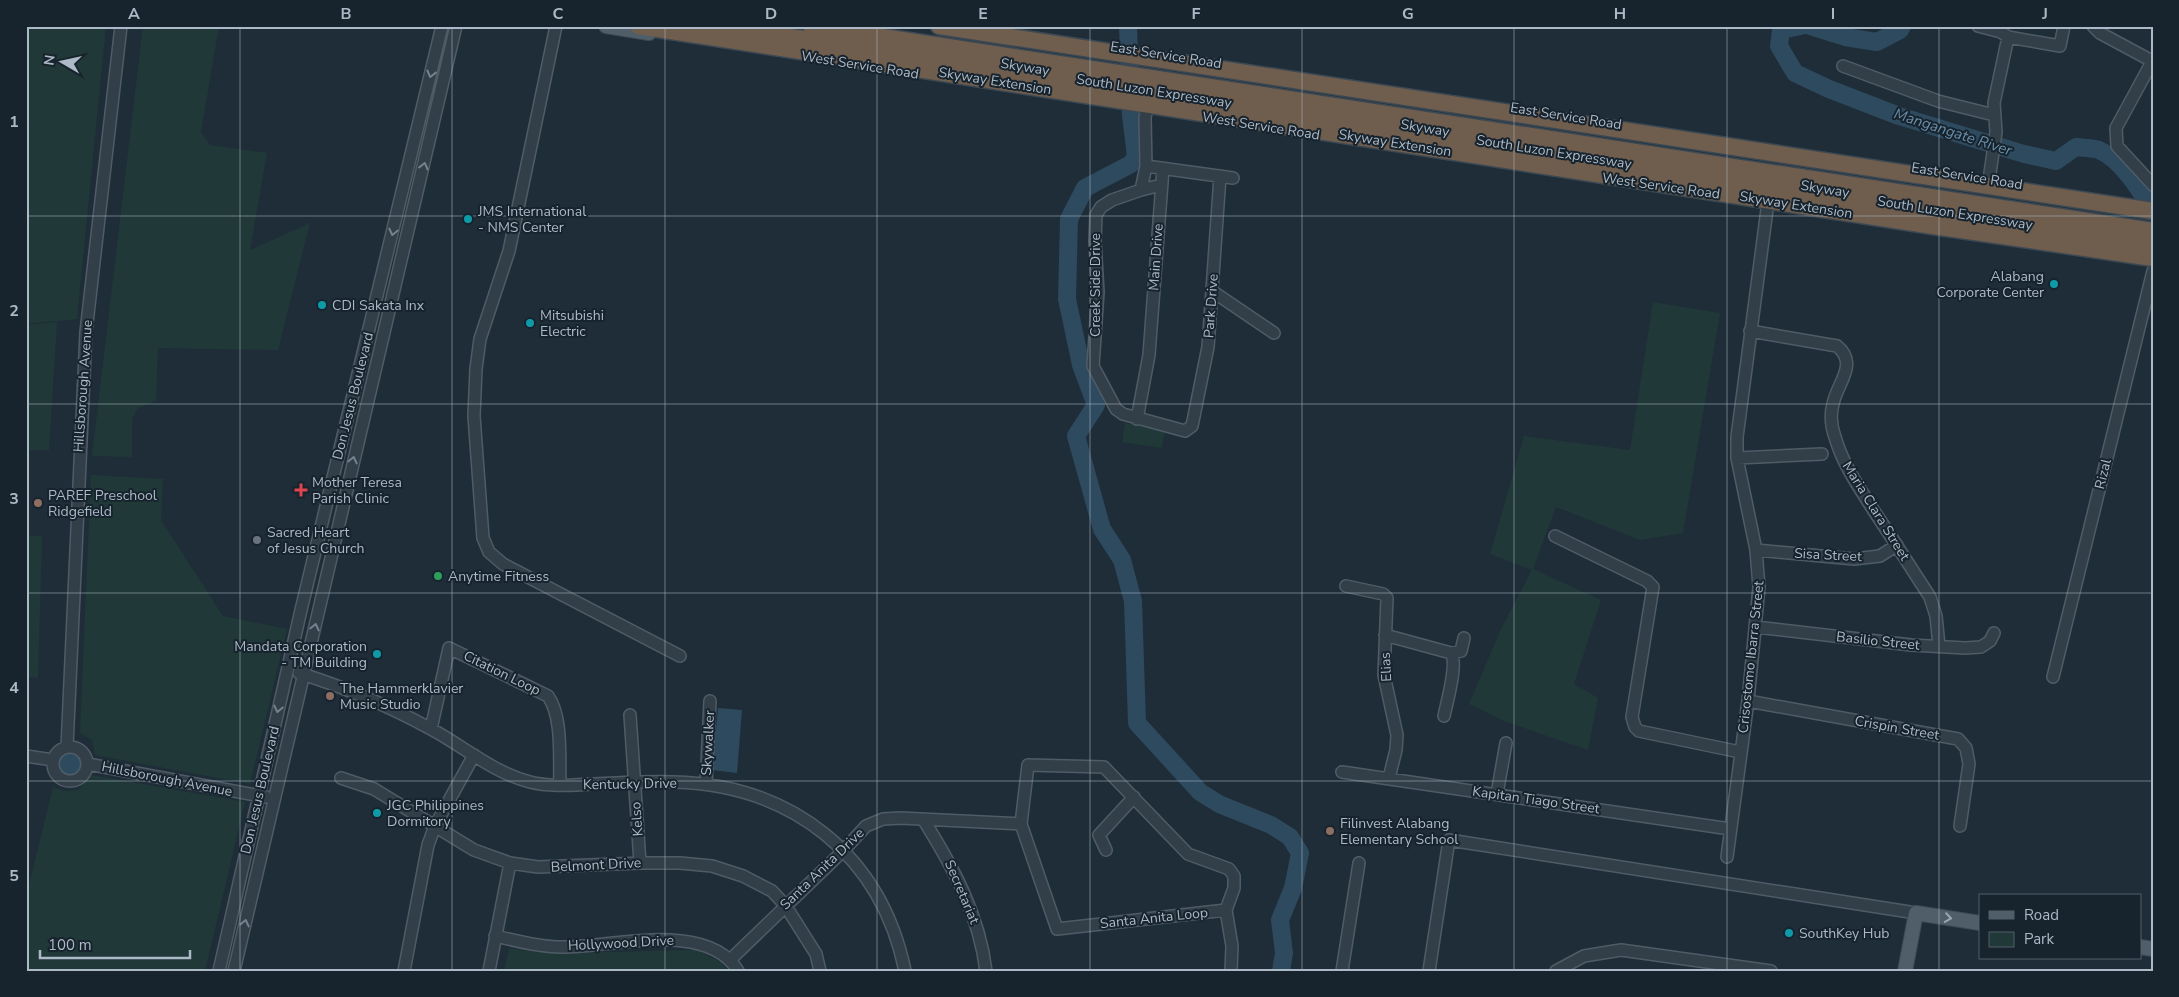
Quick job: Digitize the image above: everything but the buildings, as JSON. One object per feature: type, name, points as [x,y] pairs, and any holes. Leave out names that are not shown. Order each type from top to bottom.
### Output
[{"type":"highway","name":"Skyway Extension","points":[[638,26],[2153,259]]},
{"type":"highway","name":"South Luzon Expressway","points":[[718,26],[2153,243]]},
{"type":"highway","name":"Skyway","points":[[757,26],[2153,238]]},
{"type":"highway","name":"Skyway","points":[[811,26],[2153,231]]},
{"type":"highway","name":"South Luzon Expressway","points":[[870,26],[1129,58],[2149,217]]},
{"type":"highway","points":[[939,26],[2149,217]]},
{"type":"main road","name":"West Service Road","points":[[606,26],[2153,259]]},
{"type":"main road","name":"East Service Road","points":[[980,26],[1129,58],[2153,204]]},
{"type":"main road","points":[[1905,971],[1916,913],[1979,923]]},
{"type":"street","name":"Hillsborough Avenue","points":[[67,747],[86,332],[120,26]]},
{"type":"street","name":"Don Jesus Boulevard","points":[[219,971],[287,670],[442,26]]},
{"type":"street","name":"Don Jesus Boulevard","points":[[234,971],[456,26]]},
{"type":"street","points":[[556,26],[509,251],[480,339],[476,369],[474,416],[483,538],[489,552],[503,564],[680,656]]},
{"type":"street","points":[[1978,26],[2001,32],[2008,37],[2060,46],[2064,26]]},
{"type":"street","points":[[2093,26],[2100,32],[2152,60],[2149,76],[2116,128],[2117,146],[2153,185]]},
{"type":"street","points":[[1989,180],[1996,138],[1994,103],[2008,37]]},
{"type":"street","points":[[1843,66],[1938,101],[1994,115]]},
{"type":"street","points":[[1141,190],[1146,166],[1143,108]]},
{"type":"street","points":[[1146,166],[1233,178]]},
{"type":"street","name":"Main Drive","points":[[1137,419],[1149,355],[1163,169]]},
{"type":"street","name":"Park Drive","points":[[1137,419],[1185,431],[1192,426],[1208,347],[1220,176]]},
{"type":"street","name":"Creek Side Drive","points":[[1137,419],[1123,414],[1116,409],[1093,366],[1098,292],[1095,241],[1096,215],[1100,207],[1112,200],[1161,185]]},
{"type":"street","name":"Crisostomo Ibarra Street","points":[[1727,857],[1748,701],[1756,627],[1759,571],[1737,458],[1737,437],[1760,250],[1768,202]]},
{"type":"street","points":[[397,213],[412,217]]},
{"type":"street","name":"Rizal","points":[[2052,677],[2153,271]]},
{"type":"street","points":[[1212,291],[1274,333]]},
{"type":"street","name":"Maria Clara Street","points":[[1750,330],[1837,346],[1845,352],[1847,361],[1845,374],[1833,402],[1831,417],[1834,437],[1846,466],[1930,597],[1936,616],[1939,646]]},
{"type":"street","points":[[1737,458],[1822,454]]},
{"type":"street","points":[[1555,536],[1647,581],[1652,586],[1632,717],[1635,727],[1639,732],[1740,752]]},
{"type":"street","name":"Sisa Street","points":[[1756,550],[1854,559],[1880,556],[1897,545]]},
{"type":"street","name":"Elias","points":[[1346,586],[1387,595],[1384,675],[1397,735],[1396,750],[1389,778]]},
{"type":"street","name":"Basilio Street","points":[[1756,627],[1911,645],[1965,648],[1981,647],[1990,641],[1994,633]]},
{"type":"street","points":[[1385,635],[1452,653],[1461,651],[1464,638]]},
{"type":"street","name":"Citation Loop","points":[[431,729],[449,648],[548,696],[554,704],[557,718],[560,785]]},
{"type":"street","points":[[1444,716],[1454,665],[1452,653]]},
{"type":"street","name":"Kentucky Drive","points":[[287,670],[362,696],[431,729],[512,776],[532,783],[560,785],[634,782],[706,784],[752,795],[797,814],[823,832],[843,851],[873,888],[887,912],[899,942],[905,971]]},
{"type":"street","name":"Skywalker","points":[[706,784],[710,701]]},
{"type":"street","name":"Crispin Street","points":[[1748,701],[1958,739],[1966,748],[1969,764],[1960,826]]},
{"type":"street","name":"Kelso","points":[[630,715],[640,862]]},
{"type":"street","points":[[1497,794],[1506,743]]},
{"type":"street","points":[[67,747],[78,748],[83,752],[88,764],[84,775],[74,782],[68,782],[58,777],[53,766],[58,752],[67,747]]},
{"type":"street","points":[[269,749],[286,753]]},
{"type":"street","points":[[404,971],[428,845],[435,826],[474,755]]},
{"type":"street","points":[[26,756],[54,760]]},
{"type":"street","name":"Hillsborough Avenue","points":[[88,764],[275,798]]},
{"type":"street","name":"Santa Anita Loop","points":[[1028,765],[1104,767],[1188,854],[1229,869],[1234,876],[1234,888],[1226,910],[1057,930],[1021,824],[1028,765]]},
{"type":"street","name":"Kapitan Tiago Street","points":[[1342,772],[1730,829]]},
{"type":"street","name":"Belmont Drive","points":[[341,778],[374,789],[435,826],[451,838],[474,850],[510,864],[563,867],[640,862],[712,866],[744,876],[772,891],[785,905],[816,954],[820,971]]},
{"type":"street","points":[[1106,850],[1100,835],[1134,798]]},
{"type":"street","name":"Santa Anita Drive","points":[[731,959],[843,851],[866,826],[883,819],[1021,824]]},
{"type":"street","name":"Secretariat","points":[[923,819],[945,854],[966,896],[977,925],[986,971]]},
{"type":"street","points":[[1430,971],[1450,840],[1916,913]]},
{"type":"street","points":[[1342,971],[1359,863]]},
{"type":"street","points":[[489,971],[510,864]]},
{"type":"street","points":[[1226,910],[1232,946],[1231,971]]},
{"type":"street","name":"Hollywood Drive","points":[[495,936],[528,944],[563,947],[677,939],[710,949],[731,959]]},
{"type":"street","points":[[1556,971],[1584,956],[1621,950],[1736,968],[1771,971]]},
{"type":"street","points":[[731,959],[738,971]]},
{"type":"green space","points":[[26,26],[106,26],[77,319],[26,324]]},
{"type":"green space","points":[[143,26],[219,26],[201,132],[210,145],[267,153],[250,250],[310,223],[278,350],[158,348],[156,401],[138,408],[132,419],[132,457],[92,456]]},
{"type":"green space","points":[[1653,302],[1720,313],[1683,533],[1640,540],[1556,507],[1533,569],[1601,600],[1574,684],[1598,698],[1588,750],[1504,721],[1469,704],[1501,629],[1532,570],[1490,554],[1524,436],[1630,450]]},
{"type":"green space","points":[[57,322],[49,450],[26,450],[26,325]]},
{"type":"green space","points":[[1125,423],[1165,430],[1162,448],[1122,442]]},
{"type":"green space","points":[[91,475],[163,479],[161,520],[223,616],[287,629],[250,784],[95,755],[92,740],[80,733]]},
{"type":"green space","points":[[26,536],[42,536],[38,678],[26,677]]},
{"type":"green space","points":[[91,775],[245,802],[205,971],[26,971],[26,897],[53,787],[64,791],[78,790]]},
{"type":"green space","points":[[509,948],[561,953],[697,950],[722,963],[727,971],[504,971]]},
{"type":"water","points":[[718,708],[742,710],[737,773],[712,770]]},
{"type":"water","points":[[71,751],[80,755],[84,764],[80,773],[71,777],[62,773],[58,764],[62,755]]},
{"type":"waterway","points":[[1128,26],[1131,115],[1136,157],[1131,164],[1085,188],[1069,219],[1067,299],[1081,365],[1096,405],[1076,436],[1102,529],[1122,560],[1133,601],[1137,723],[1200,792],[1219,804],[1271,825],[1290,837],[1300,853],[1293,888],[1280,920],[1284,953],[1281,971]]},
{"type":"waterway","name":"Mangangate River","points":[[1801,26],[1781,30],[1779,46],[1795,73],[1829,89],[1899,116],[2024,154],[2056,161],[2076,147],[2099,150],[2123,168],[2153,211]]},
{"type":"waterway","name":"Mangangate River","points":[[1810,26],[1845,37],[1877,42],[1900,30],[1902,26]]},
{"type":"place","name":"JMS International - NMS Center","points":[[468,219]]},
{"type":"place","name":"Alabang Corporate Center","points":[[2054,284]]},
{"type":"place","name":"CDI Sakata Inx","points":[[322,305]]},
{"type":"place","name":"Mitsubishi Electric","points":[[530,323]]},
{"type":"place","name":"Mother Teresa Parish Clinic","points":[[301,490]]},
{"type":"place","name":"PAREF Preschool Ridgefield","points":[[38,503]]},
{"type":"place","name":"Sacred Heart of Jesus Church","points":[[257,540]]},
{"type":"place","name":"Anytime Fitness","points":[[438,576]]},
{"type":"place","name":"Mandata Corporation - TM Building","points":[[377,654]]},
{"type":"place","name":"The Hammerklavier Music Studio","points":[[330,696]]},
{"type":"place","name":"JGC Philippines Dormitory","points":[[377,813]]},
{"type":"place","name":"Filinvest Alabang Elementary School","points":[[1330,831]]},
{"type":"place","name":"SouthKey Hub","points":[[1789,933]]}]
